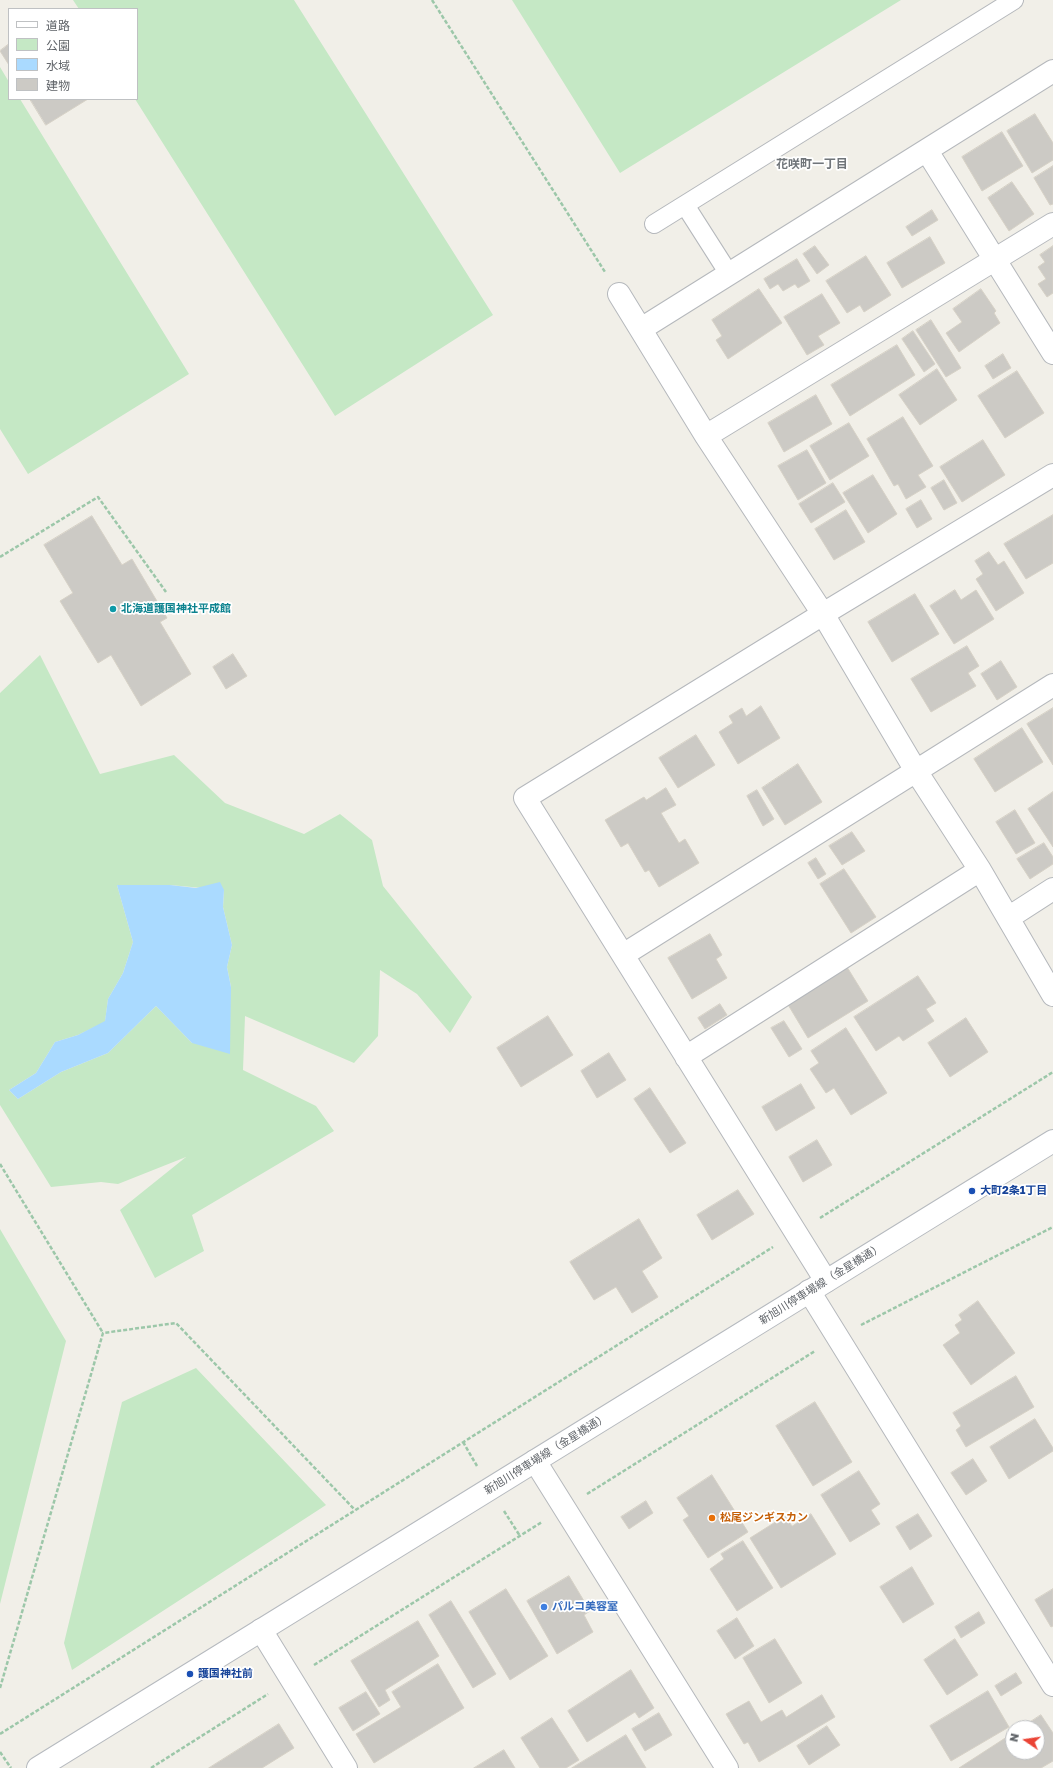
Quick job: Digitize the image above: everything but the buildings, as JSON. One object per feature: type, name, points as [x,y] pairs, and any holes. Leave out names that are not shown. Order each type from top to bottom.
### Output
[{"type":"street","points":[[641,329],[1053,71]]},
{"type":"street","points":[[927,151],[1053,353]]},
{"type":"street","points":[[706,436],[995,261],[1053,224]]},
{"type":"street","points":[[619,294],[706,436],[823,614],[916,771],[980,870],[1053,994]]},
{"type":"street","points":[[1053,475],[823,614],[525,798],[796,1233],[838,1337],[1053,1685]]},
{"type":"street","points":[[623,955],[1053,685]]},
{"type":"street","points":[[686,1056],[980,870]]},
{"type":"street","points":[[1008,918],[1053,889]]},
{"type":"street","name":"新旭川停車場線（金星橋通）","points":[[38,1768],[1053,1141]]},
{"type":"street","points":[[535,1461],[727,1768]]},
{"type":"street","points":[[260,1630],[346,1768]]},
{"type":"lane","points":[[654,224],[1014,0]]},
{"type":"lane","points":[[685,205],[729,274]]},
{"type":"path","points":[[432,0],[619,294]]},
{"type":"path","points":[[0,557],[98,497],[166,592]]},
{"type":"path","points":[[0,1734],[1053,1072]]},
{"type":"path","points":[[0,1164],[103,1333],[0,1688]]},
{"type":"path","points":[[151,1768],[838,1337],[1053,1227]]},
{"type":"path","points":[[103,1333],[176,1323],[355,1510]]},
{"type":"path","points":[[0,1752],[11,1768]]},
{"type":"green space","points":[[73,0],[294,0],[493,315],[335,416],[136,100],[138,100],[138,8],[78,8]]},
{"type":"green space","points":[[512,0],[901,0],[620,173]]},
{"type":"green space","points":[[0,67],[8,80],[8,100],[21,100],[189,374],[28,474],[0,429]]},
{"type":"green space","points":[[40,655],[100,774],[174,755],[225,803],[304,834],[340,814],[372,840],[383,886],[472,997],[450,1033],[417,994],[380,970],[378,1036],[354,1063],[245,1016],[243,1070],[316,1106],[334,1131],[192,1215],[204,1251],[155,1278],[120,1210],[186,1157],[118,1184],[101,1182],[51,1187],[0,1105],[0,693]],"holes":[[[117,885],[170,885],[224,890],[223,907],[232,945],[227,967],[231,987],[192,1043],[156,1006],[108,1053],[61,1072],[18,1099],[9,1090],[36,1073],[55,1042],[78,1035],[105,1022],[108,999],[123,973],[133,942]]]},
{"type":"green space","points":[[0,1229],[66,1341],[0,1604]]},
{"type":"green space","points":[[196,1368],[326,1505],[72,1670],[64,1643],[122,1402]]},
{"type":"water","points":[[220,882],[224,890],[223,907],[232,945],[227,967],[231,987],[230,1054],[192,1043],[156,1006],[108,1053],[61,1072],[18,1099],[9,1090],[36,1073],[55,1042],[78,1035],[105,1021],[108,999],[123,973],[133,942],[117,885],[170,885],[196,888]]},
{"type":"place","name":"北海道護国神社平成館","points":[[113,609]]},
{"type":"place","name":"大町2条1丁目","points":[[972,1191]]},
{"type":"place","name":"松尾ジンギスカン","points":[[712,1518]]},
{"type":"place","name":"パルコ美容室","points":[[544,1607]]},
{"type":"place","name":"護国神社前","points":[[190,1674]]},
{"type":"district","name":"花咲町一丁目","points":[[812,164]]}]
